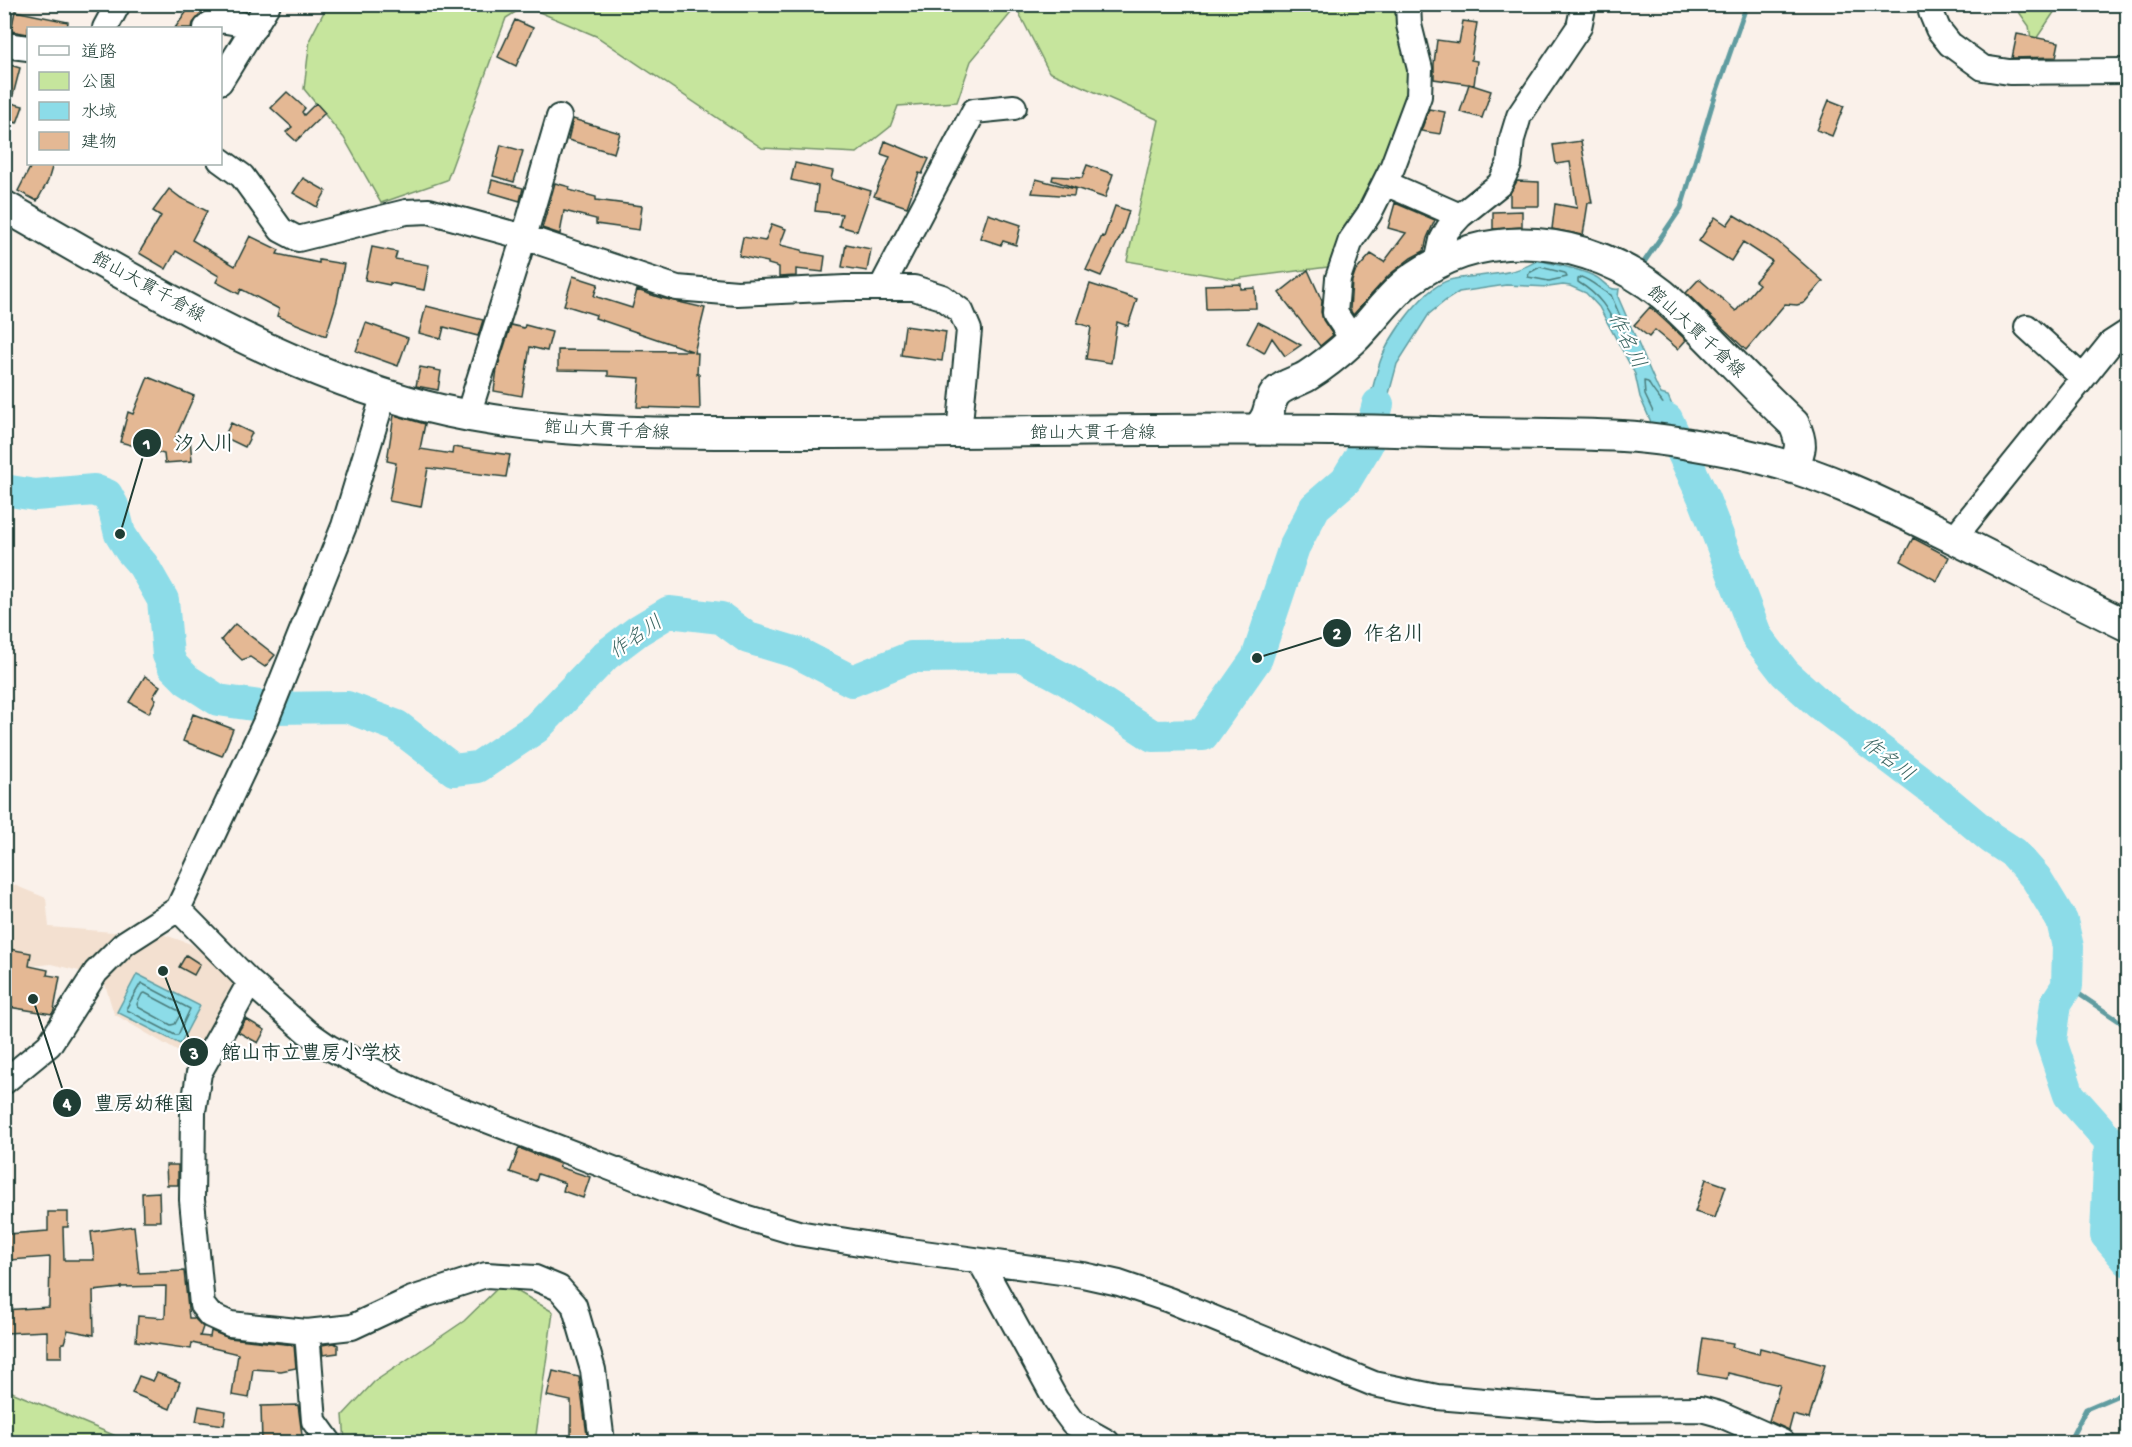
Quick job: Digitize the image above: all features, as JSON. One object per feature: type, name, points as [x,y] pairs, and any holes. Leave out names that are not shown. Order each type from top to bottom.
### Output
[{"type":"main road","name":"館山大貫千倉線","points":[[4,206],[221,326],[327,374],[384,394],[468,415],[533,425],[664,433],[1344,429],[1629,436],[1749,455],[1833,480],[1954,538],[2127,626]]},
{"type":"main road","name":"館山大貫千倉線","points":[[1258,430],[1267,416],[1270,401],[1277,391],[1317,369],[1353,340],[1395,293],[1409,281],[1437,263],[1482,247],[1522,242],[1545,244],[1606,261],[1635,275],[1663,295],[1794,424],[1801,440],[1800,453],[1793,468]]},
{"type":"street","points":[[106,27],[118,4]]},
{"type":"street","points":[[222,79],[268,4]]},
{"type":"street","points":[[1353,340],[1335,313],[1338,278],[1351,240],[1369,214],[1385,183],[1405,137],[1419,96],[1420,69],[1409,25],[1408,4]]},
{"type":"street","points":[[1437,263],[1442,240],[1448,229],[1460,216],[1500,184],[1509,165],[1512,139],[1519,116],[1579,27],[1584,4]]},
{"type":"street","points":[[1930,4],[1938,29],[1950,44],[1983,68],[2009,72],[2127,71]]},
{"type":"street","points":[[207,27],[220,20],[254,28]]},
{"type":"street","points":[[4,45],[27,48]]},
{"type":"street","points":[[881,288],[974,111],[1014,107]]},
{"type":"street","points":[[468,415],[559,117]]},
{"type":"street","points":[[222,161],[242,176],[281,230],[298,239],[406,212],[429,211],[524,237],[677,288],[738,293],[845,288],[914,288],[942,297],[961,311],[969,330],[959,433]]},
{"type":"street","points":[[1385,183],[1460,216]]},
{"type":"street","points":[[2027,327],[2083,378]]},
{"type":"street","points":[[1954,538],[2111,343],[2127,332]]},
{"type":"street","points":[[4,1082],[49,1045],[96,972],[125,943],[178,909],[265,723],[344,526],[384,394]]},
{"type":"street","points":[[178,909],[291,1020],[330,1048],[395,1082],[518,1133],[665,1189],[774,1227],[811,1236],[1083,1275],[1119,1283],[1168,1300],[1374,1384],[1437,1396],[1594,1410],[1701,1409],[1719,1414],[1782,1443]]},
{"type":"street","points":[[250,982],[199,1073],[193,1112],[192,1200],[202,1305],[210,1314],[230,1324],[307,1332],[352,1327],[412,1299],[486,1275],[535,1278],[559,1288],[574,1305],[593,1370],[602,1443]]},
{"type":"street","points":[[980,1261],[1056,1400],[1074,1423],[1107,1443]]},
{"type":"street","points":[[307,1332],[315,1420],[329,1443]]},
{"type":"shaded area","points":[[4,881],[46,898],[49,927],[126,933],[145,940],[162,934],[191,944],[238,984],[192,1060],[114,1014],[98,961],[87,973],[52,964],[31,966],[29,970],[15,968],[10,992],[5,991]]},
{"type":"green space","points":[[328,4],[1400,5],[1417,74],[1380,181],[1328,267],[1233,279],[1127,261],[1159,120],[1049,72],[1016,7],[971,61],[957,102],[898,106],[890,127],[857,153],[762,148],[596,36],[525,6],[506,18],[447,180],[381,203],[344,138],[304,89],[310,39]]},
{"type":"green space","points":[[2014,5],[2059,5],[2032,45],[2029,26]]},
{"type":"green space","points":[[503,1283],[553,1312],[535,1442],[345,1442],[343,1415],[374,1382],[464,1321]]},
{"type":"green space","points":[[5,1387],[14,1393],[130,1442],[5,1442]]},
{"type":"water","points":[[1538,260],[1587,273],[1608,287],[1619,289],[1618,297],[1658,389],[1661,394],[1668,396],[1681,426],[1651,422],[1640,397],[1635,374],[1599,307],[1586,293],[1563,285],[1549,287],[1506,285],[1459,292],[1445,301],[1429,314],[1397,364],[1383,416],[1364,415],[1380,362],[1391,339],[1410,312],[1432,290],[1454,279],[1509,272]]},
{"type":"water","points":[[137,974],[200,1006],[180,1044],[117,1012]]},
{"type":"building","points":[[192,4],[205,4],[203,12],[192,27],[176,27]]},
{"type":"building","points":[[15,11],[68,22],[67,27],[27,27],[27,34],[11,31]]},
{"type":"building","points":[[515,20],[533,28],[516,66],[498,57]]},
{"type":"building","points":[[1463,21],[1477,23],[1471,60],[1477,61],[1474,85],[1434,79],[1437,40],[1459,43]]},
{"type":"building","points":[[2017,34],[2059,42],[2056,57],[2012,58]]},
{"type":"building","points":[[4,63],[20,68],[11,103],[23,106],[17,123],[4,119]]},
{"type":"building","points":[[1469,84],[1491,91],[1482,118],[1460,112]]},
{"type":"building","points":[[287,92],[305,108],[302,112],[304,115],[316,103],[325,113],[296,141],[286,132],[292,127],[271,108]]},
{"type":"building","points":[[1829,100],[1844,106],[1832,136],[1817,130]]},
{"type":"building","points":[[1429,109],[1445,112],[1440,134],[1421,131]]},
{"type":"building","points":[[573,119],[620,133],[614,153],[568,140]]},
{"type":"building","points":[[885,141],[929,159],[922,174],[919,173],[907,207],[874,196],[890,157],[881,154]]},
{"type":"building","points":[[1581,141],[1592,203],[1588,203],[1583,235],[1552,229],[1555,204],[1577,208],[1570,162],[1556,164],[1553,145]]},
{"type":"building","points":[[501,145],[523,151],[514,182],[493,176]]},
{"type":"building","points":[[795,163],[833,171],[831,179],[871,191],[857,231],[839,226],[842,214],[815,211],[818,186],[791,180]]},
{"type":"building","points":[[31,165],[53,165],[48,181],[37,201],[18,191]]},
{"type":"building","points":[[1087,165],[1113,174],[1105,198],[1052,180],[1053,176],[1082,178]]},
{"type":"building","points":[[303,178],[326,191],[317,207],[293,193]]},
{"type":"building","points":[[1036,179],[1075,189],[1074,196],[1032,193]]},
{"type":"building","points":[[492,180],[523,188],[520,201],[489,192]]},
{"type":"building","points":[[1517,181],[1539,182],[1539,206],[1510,206],[1510,193]]},
{"type":"building","points":[[555,183],[570,187],[569,190],[596,197],[596,200],[642,206],[639,230],[596,224],[596,219],[564,211],[560,234],[542,228]]},
{"type":"building","points":[[169,189],[207,211],[192,240],[235,266],[250,236],[279,250],[277,254],[319,263],[319,260],[344,264],[337,301],[326,336],[277,316],[279,309],[241,289],[239,294],[216,282],[219,276],[176,251],[166,269],[139,253],[161,216],[153,211]]},
{"type":"building","points":[[1395,203],[1435,220],[1424,251],[1389,275],[1353,315],[1350,309],[1355,272],[1371,254],[1384,262],[1406,233],[1388,228]]},
{"type":"building","points":[[1115,206],[1129,211],[1122,233],[1101,276],[1086,270],[1102,236],[1104,237]]},
{"type":"building","points":[[1522,211],[1522,227],[1493,229],[1493,212]]},
{"type":"building","points":[[988,214],[1021,225],[1016,245],[1003,241],[1001,245],[980,238]]},
{"type":"building","points":[[1734,215],[1777,241],[1823,281],[1804,303],[1785,304],[1746,350],[1686,293],[1699,279],[1736,311],[1759,284],[1755,281],[1772,261],[1743,242],[1731,261],[1699,241],[1715,217],[1727,225]]},
{"type":"building","points":[[772,224],[786,229],[780,245],[825,256],[823,272],[796,269],[796,276],[779,277],[779,267],[768,264],[768,262],[739,256],[743,237],[765,241]]},
{"type":"building","points":[[846,244],[871,249],[867,271],[842,267]]},
{"type":"building","points":[[372,247],[397,252],[395,259],[429,265],[424,290],[365,280]]},
{"type":"building","points":[[1308,270],[1322,301],[1323,320],[1333,335],[1320,346],[1279,293]]},
{"type":"building","points":[[573,276],[598,284],[594,296],[632,308],[637,290],[705,308],[694,353],[698,353],[700,409],[637,407],[640,378],[608,376],[608,371],[558,370],[558,350],[692,351],[564,305]]},
{"type":"building","points":[[1090,284],[1137,299],[1128,326],[1117,322],[1111,363],[1086,359],[1091,327],[1077,323]]},
{"type":"building","points":[[1241,284],[1241,289],[1255,288],[1256,308],[1206,309],[1205,285]]},
{"type":"building","points":[[426,306],[483,320],[478,336],[444,327],[441,339],[419,333]]},
{"type":"building","points":[[1650,307],[1686,340],[1678,349],[1655,330],[1649,337],[1634,325]]},
{"type":"building","points":[[1258,322],[1301,345],[1285,356],[1272,338],[1264,353],[1247,343]]},
{"type":"building","points":[[366,323],[408,338],[398,366],[356,351]]},
{"type":"building","points":[[511,325],[524,328],[525,325],[552,332],[547,351],[530,347],[522,396],[494,391],[497,369]]},
{"type":"building","points":[[905,326],[946,332],[942,361],[901,355]]},
{"type":"building","points":[[420,367],[441,371],[438,390],[416,386]]},
{"type":"building","points":[[148,377],[194,396],[175,439],[190,438],[192,461],[165,463],[164,454],[120,442],[128,412],[133,414]]},
{"type":"building","points":[[394,415],[425,424],[420,449],[452,454],[453,447],[510,455],[506,477],[428,468],[421,507],[389,501],[396,463],[387,461]]},
{"type":"building","points":[[231,423],[252,433],[245,447],[224,437]]},
{"type":"building","points":[[1913,538],[1949,557],[1937,581],[1901,561]]},
{"type":"building","points":[[235,624],[275,655],[265,667],[250,657],[242,660],[221,640]]},
{"type":"building","points":[[145,676],[160,686],[153,697],[156,699],[149,713],[129,702]]},
{"type":"building","points":[[193,714],[233,729],[222,756],[183,741]]},
{"type":"building","points":[[4,948],[31,953],[29,966],[48,970],[47,975],[60,977],[52,1014],[9,1007],[11,989],[4,988]]},
{"type":"building","points":[[186,955],[200,964],[194,975],[179,967]]},
{"type":"building","points":[[246,1019],[265,1030],[258,1043],[238,1032]]},
{"type":"building","points":[[519,1148],[560,1164],[559,1167],[590,1177],[583,1198],[563,1191],[565,1183],[538,1174],[536,1181],[510,1172]]},
{"type":"building","points":[[166,1165],[178,1165],[178,1185],[167,1185]]},
{"type":"building","points":[[1706,1179],[1726,1186],[1715,1218],[1695,1212]]},
{"type":"building","points":[[159,1192],[160,1221],[143,1221],[142,1193]]},
{"type":"building","points":[[48,1212],[68,1212],[68,1227],[63,1227],[64,1260],[94,1260],[91,1232],[134,1226],[139,1273],[184,1271],[189,1318],[194,1318],[203,1327],[200,1336],[210,1337],[211,1331],[229,1338],[294,1345],[296,1368],[281,1371],[253,1369],[249,1398],[232,1395],[238,1354],[192,1343],[191,1349],[136,1341],[138,1316],[165,1318],[166,1286],[121,1287],[93,1291],[94,1335],[68,1330],[64,1343],[62,1343],[62,1357],[47,1357],[47,1331],[6,1333],[4,1310],[49,1307],[50,1257],[10,1260],[8,1234],[48,1231]]},
{"type":"building","points":[[1703,1338],[1733,1343],[1732,1347],[1759,1354],[1760,1348],[1825,1365],[1809,1419],[1793,1415],[1789,1430],[1769,1421],[1780,1385],[1728,1373],[1727,1379],[1698,1374]]},
{"type":"building","points":[[334,1343],[338,1345],[338,1353],[323,1355],[322,1345]]},
{"type":"building","points":[[553,1371],[579,1377],[587,1435],[571,1436],[571,1401],[547,1396]]},
{"type":"building","points":[[157,1373],[180,1382],[170,1409],[132,1393],[139,1376],[153,1381]]},
{"type":"building","points":[[298,1405],[303,1443],[262,1443],[261,1406]]},
{"type":"building","points":[[199,1406],[226,1411],[224,1425],[196,1421]]},
{"type":"waterway","points":[[1640,268],[1681,208],[1713,102],[1747,4]]},
{"type":"waterway","name":"作名川","points":[[4,490],[35,495],[94,490],[107,495],[113,506],[120,534],[143,565],[163,600],[168,655],[173,666],[187,680],[218,700],[275,708],[347,707],[397,726],[454,770],[478,767],[536,728],[606,655],[639,630],[669,612],[721,618],[748,638],[798,653],[852,681],[911,657],[1022,656],[1065,679],[1153,736],[1203,735],[1257,658],[1294,547],[1315,507],[1346,480],[1367,445],[1378,404]]},
{"type":"waterway","name":"作名川","points":[[1667,419],[1704,499],[1757,637],[1785,673],[1818,703],[1948,802],[1991,838],[2014,853],[2036,878],[2062,921],[2068,947],[2067,986],[2056,1003],[2051,1041],[2069,1095],[2110,1141],[2106,1235],[2128,1261]]},
{"type":"waterway","points":[[2067,986],[2128,1027]]},
{"type":"waterway","name":"作名川","points":[[2069,1442],[2086,1409],[2128,1391]]},
{"type":"place","name":"汐入川","points":[[120,534]]},
{"type":"place","name":"作名川","points":[[1257,658]]},
{"type":"place","name":"館山市立豊房小学校","points":[[163,971]]},
{"type":"place","name":"豊房幼稚園","points":[[33,999]]}]
